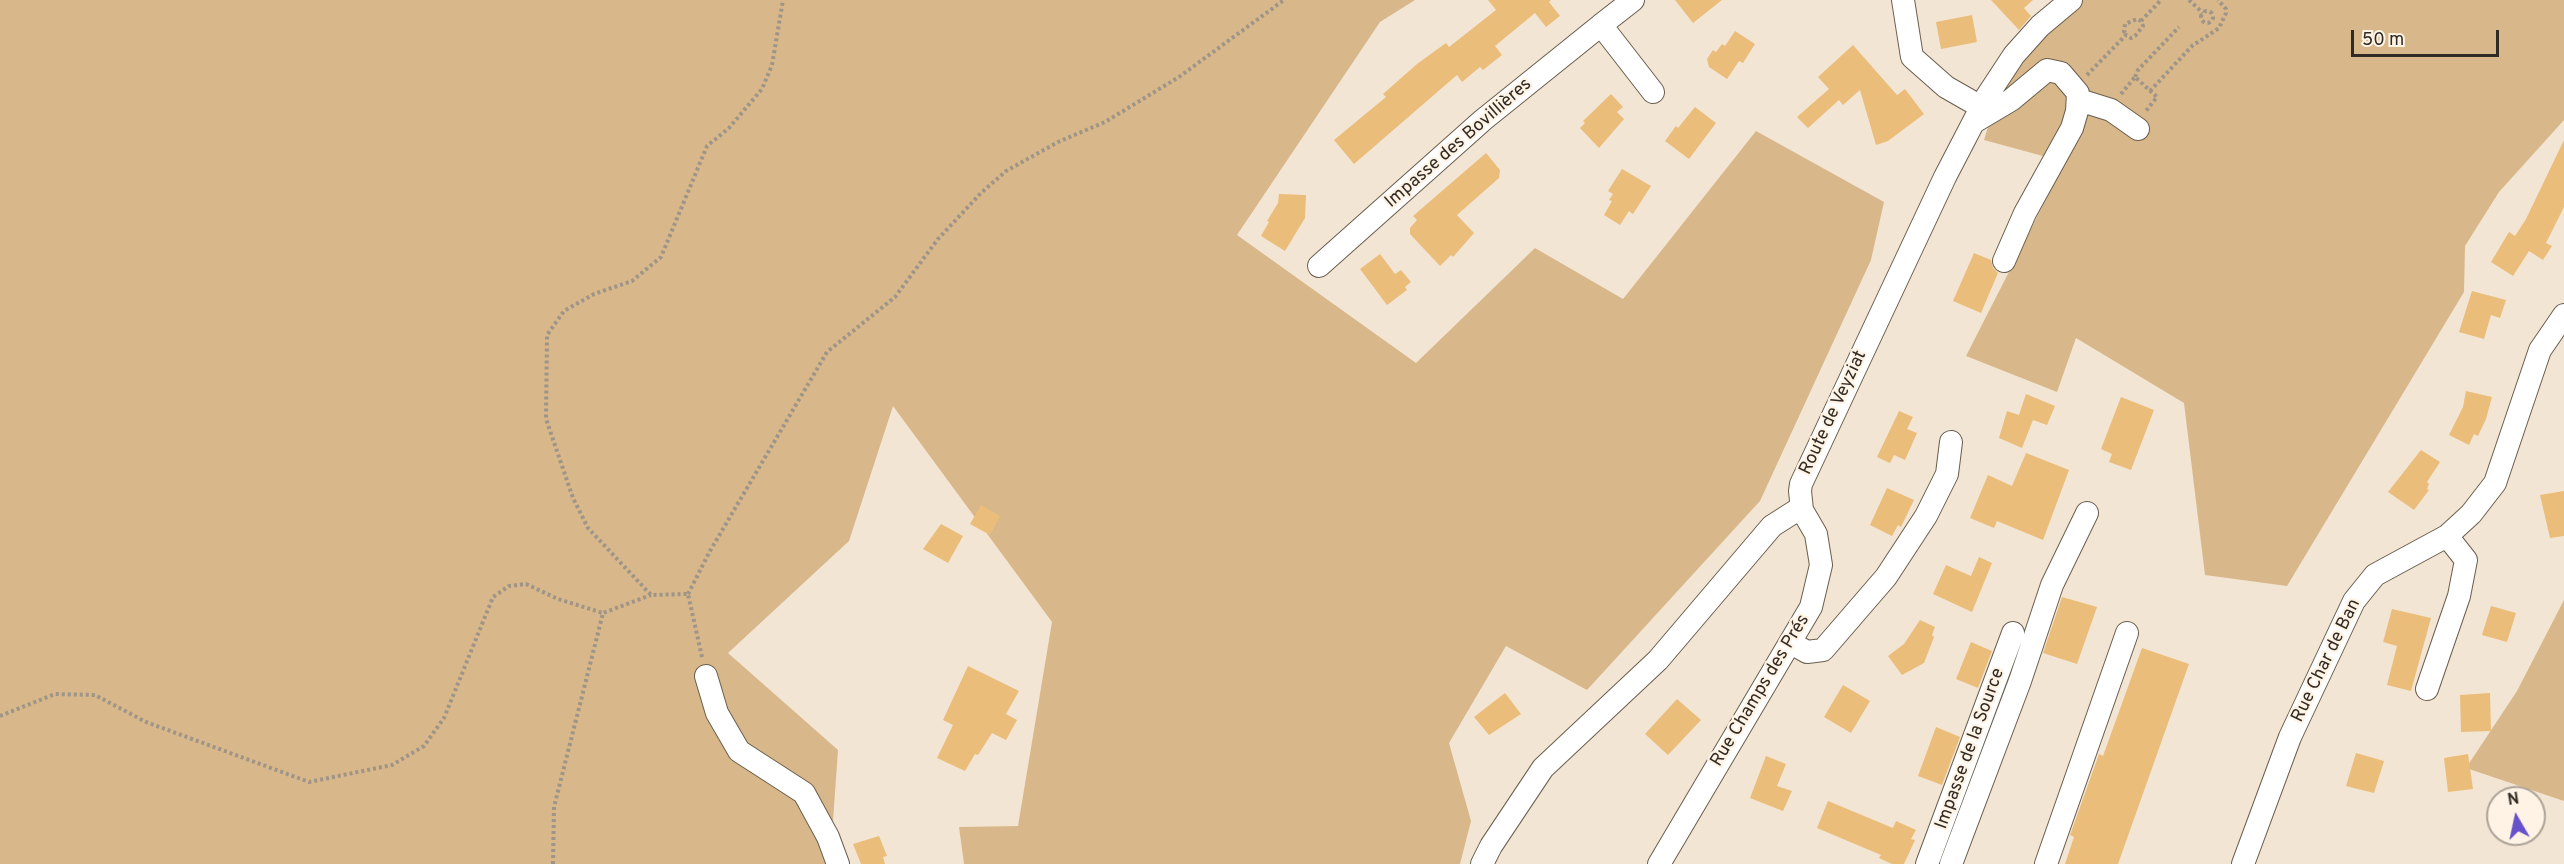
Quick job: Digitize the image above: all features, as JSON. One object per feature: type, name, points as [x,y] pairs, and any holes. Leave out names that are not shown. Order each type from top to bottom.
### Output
[{"type":"street","name":"Impasse des Bovillières","points":[[1319,266],[1483,120],[1633,0]]},
{"type":"street","points":[[1903,0],[1912,57],[1977,115],[2011,100],[2048,70],[2061,73],[2078,93],[2079,100],[2072,128],[2029,204],[2004,261]]},
{"type":"street","name":"Route de Veyziat","points":[[1802,510],[1800,491],[1805,472],[1977,115],[2014,55],[2040,27],[2071,0]]},
{"type":"street","points":[[1601,25],[1653,92]]},
{"type":"street","points":[[2079,100],[2143,119]]},
{"type":"street","name":"Rue Char de Ban","points":[[2242,864],[2290,737],[2354,601],[2375,575],[2448,536],[2471,514],[2495,483],[2540,350],[2564,315]]},
{"type":"street","points":[[1791,643],[1808,652],[1823,650],[1886,577],[1926,516],[1947,474],[1951,442]]},
{"type":"street","points":[[1482,864],[1491,846],[1544,768],[1594,717],[1658,660],[1772,526],[1794,512],[1802,510]]},
{"type":"street","name":"Rue Champs des Prés","points":[[1659,864],[1726,747],[1811,607],[1821,565],[1816,534],[1802,510]]},
{"type":"street","points":[[1951,864],[2020,681],[2052,585],[2087,513]]},
{"type":"street","points":[[2427,689],[2459,596],[2466,560],[2448,536]]},
{"type":"street","name":"Impasse de la Source","points":[[1927,864],[2013,633]]},
{"type":"street","points":[[2046,864],[2127,633]]},
{"type":"street","points":[[706,676],[717,713],[739,751],[804,793],[828,837],[838,864]]},
{"type":"path","points":[[651,595],[588,528],[573,498],[546,419],[547,335],[564,311],[594,294],[632,281],[662,257],[707,146],[729,128],[762,89],[772,65],[783,0]]},
{"type":"path","points":[[706,676],[688,594],[710,551],[827,352],[895,297],[938,239],[981,193],[1006,171],[1058,142],[1105,122],[1179,77],[1284,0]]},
{"type":"path","points":[[2141,21],[2162,0]]},
{"type":"path","points":[[2189,0],[2203,13],[2211,13],[2213,16],[2211,21]]},
{"type":"path","points":[[2150,91],[2192,46],[2218,28],[2226,14],[2226,9],[2218,0]]},
{"type":"path","points":[[2203,13],[2202,21],[2208,23],[2211,21]]},
{"type":"path","points":[[2125,24],[2137,19],[2141,21]]},
{"type":"path","points":[[2118,20],[2125,24]]},
{"type":"path","points":[[2126,35],[2135,36],[2143,26],[2141,21]]},
{"type":"path","points":[[2211,21],[2218,28]]},
{"type":"path","points":[[2125,24],[2126,35]]},
{"type":"path","points":[[2124,89],[2138,70],[2179,27]]},
{"type":"path","points":[[2087,75],[2126,35]]},
{"type":"path","points":[[2135,77],[2157,98],[2143,119]]},
{"type":"path","points":[[0,716],[55,694],[95,694],[146,722],[309,782],[392,765],[424,746],[444,718],[493,597],[509,586],[526,584],[558,599],[603,613],[651,595],[688,594]]},
{"type":"path","points":[[553,864],[554,807],[603,613]]},
{"type":"shaded area","points":[[0,0],[1415,0],[1380,22],[1237,235],[1416,363],[1535,248],[1623,299],[1756,131],[1884,202],[1871,260],[1760,501],[1587,690],[1506,646],[1449,743],[1471,821],[1460,864],[964,864],[959,827],[1018,826],[1052,622],[893,406],[849,541],[728,653],[838,750],[830,864],[0,864]]},
{"type":"shaded area","points":[[2061,0],[2564,0],[2564,120],[2499,192],[2465,246],[2464,292],[2287,586],[2205,575],[2184,403],[2076,338],[2057,392],[1966,356],[2065,162],[1984,140],[2015,39]]},
{"type":"shaded area","points":[[2564,600],[2564,801],[2546,795],[2546,786],[2519,786],[2466,768],[2517,691]]},
{"type":"building","points":[[1488,0],[1551,0],[1549,2],[1560,16],[1546,27],[1535,13],[1495,46],[1502,55],[1483,70],[1480,67],[1462,82],[1457,75],[1354,164],[1334,140],[1386,97],[1383,94],[1417,64],[1446,43],[1449,47],[1496,10]]},
{"type":"building","points":[[1675,0],[1722,0],[1693,23]]},
{"type":"building","points":[[1991,0],[2033,0],[2024,8],[2031,16],[2019,30]]},
{"type":"building","points":[[1972,15],[1977,42],[1941,49],[1936,22]]},
{"type":"building","points":[[1735,31],[1755,44],[1743,63],[1739,61],[1727,79],[1709,67],[1707,59],[1713,50],[1716,52],[1722,44],[1725,46]]},
{"type":"building","points":[[1853,45],[1897,95],[1905,89],[1924,114],[1888,141],[1876,145],[1860,90],[1843,105],[1839,100],[1808,128],[1797,117],[1829,89],[1818,77]]},
{"type":"building","points":[[1611,94],[1623,107],[1617,112],[1624,119],[1599,148],[1580,128],[1585,123],[1583,121]]},
{"type":"building","points":[[1695,107],[1716,123],[1689,159],[1665,141]]},
{"type":"building","points":[[2564,140],[2564,207],[2546,243],[2552,246],[2543,260],[2529,251],[2513,276],[2491,262],[2509,232],[2515,236],[2526,219]]},
{"type":"building","points":[[1486,153],[1500,170],[1499,178],[1457,215],[1474,233],[1453,257],[1451,255],[1440,266],[1410,234],[1410,228],[1417,220],[1413,216]]},
{"type":"building","points":[[1622,169],[1651,186],[1633,214],[1629,211],[1620,225],[1604,215],[1612,201],[1609,200],[1613,194],[1608,191]]},
{"type":"building","points":[[1279,194],[1306,195],[1305,218],[1285,251],[1261,236],[1278,203]]},
{"type":"building","points":[[1974,253],[1991,260],[1993,268],[1998,273],[1981,313],[1953,301]]},
{"type":"building","points":[[1380,254],[1395,274],[1401,270],[1411,282],[1405,287],[1407,290],[1387,305],[1360,269]]},
{"type":"building","points":[[2472,291],[2506,300],[2500,318],[2491,315],[2484,339],[2459,332]]},
{"type":"building","points":[[2466,391],[2492,397],[2478,436],[2474,434],[2469,445],[2449,435],[2463,407]]},
{"type":"building","points":[[2026,394],[2055,406],[2047,425],[2033,420],[2022,448],[1999,438],[2007,411],[2019,415]]},
{"type":"building","points":[[2121,397],[2154,410],[2131,470],[2109,462],[2112,454],[2101,449]]},
{"type":"building","points":[[1899,411],[1913,417],[1907,429],[1917,433],[1905,460],[1894,455],[1890,463],[1877,457]]},
{"type":"building","points":[[2421,450],[2440,462],[2427,482],[2429,490],[2414,510],[2388,492]]},
{"type":"building","points":[[2026,453],[2069,470],[2043,540],[1997,521],[1994,528],[1970,518],[1988,475],[2012,486]]},
{"type":"building","points":[[1887,488],[1914,500],[1901,527],[1898,525],[1892,536],[1870,525]]},
{"type":"building","points":[[2564,491],[2564,536],[2550,538],[2540,495]]},
{"type":"building","points":[[981,505],[1000,516],[990,535],[970,524]]},
{"type":"building","points":[[941,524],[963,536],[948,563],[923,549]]},
{"type":"building","points":[[1979,557],[1992,563],[1972,612],[1933,594],[1946,565],[1971,576]]},
{"type":"building","points":[[2062,597],[2097,607],[2077,664],[2043,653]]},
{"type":"building","points":[[2491,606],[2516,613],[2507,642],[2482,635]]},
{"type":"building","points":[[2392,609],[2431,618],[2411,691],[2387,685],[2397,646],[2383,642]]},
{"type":"building","points":[[1920,620],[1935,627],[1932,635],[1934,637],[1924,663],[1902,675],[1888,656],[1904,644]]},
{"type":"building","points":[[1971,642],[1992,651],[1978,688],[1956,679]]},
{"type":"building","points":[[2142,648],[2189,664],[2118,864],[2065,864],[2074,837],[2070,835],[2099,754],[2103,756]]},
{"type":"building","points":[[968,666],[1019,691],[1006,714],[1017,720],[1006,740],[992,733],[965,771],[937,758],[953,725],[943,720]]},
{"type":"building","points":[[1843,685],[1870,701],[1851,733],[1824,717]]},
{"type":"building","points":[[1505,693],[1521,714],[1489,735],[1474,717]]},
{"type":"building","points":[[2490,693],[2491,731],[2461,732],[2460,695]]},
{"type":"building","points":[[1677,699],[1701,720],[1668,755],[1645,734]]},
{"type":"building","points":[[1936,727],[1960,737],[1942,785],[1918,776]]},
{"type":"building","points":[[2356,753],[2384,761],[2374,793],[2346,786]]},
{"type":"building","points":[[2468,754],[2473,789],[2448,792],[2444,758]]},
{"type":"building","points":[[1766,756],[1786,764],[1777,786],[1792,791],[1783,811],[1750,798]]},
{"type":"building","points":[[1828,801],[1893,828],[1896,821],[1916,830],[1911,839],[1915,840],[1904,864],[1892,864],[1879,858],[1881,855],[1817,828]]},
{"type":"building","points":[[879,836],[887,856],[883,857],[885,864],[861,864],[853,844]]}]
